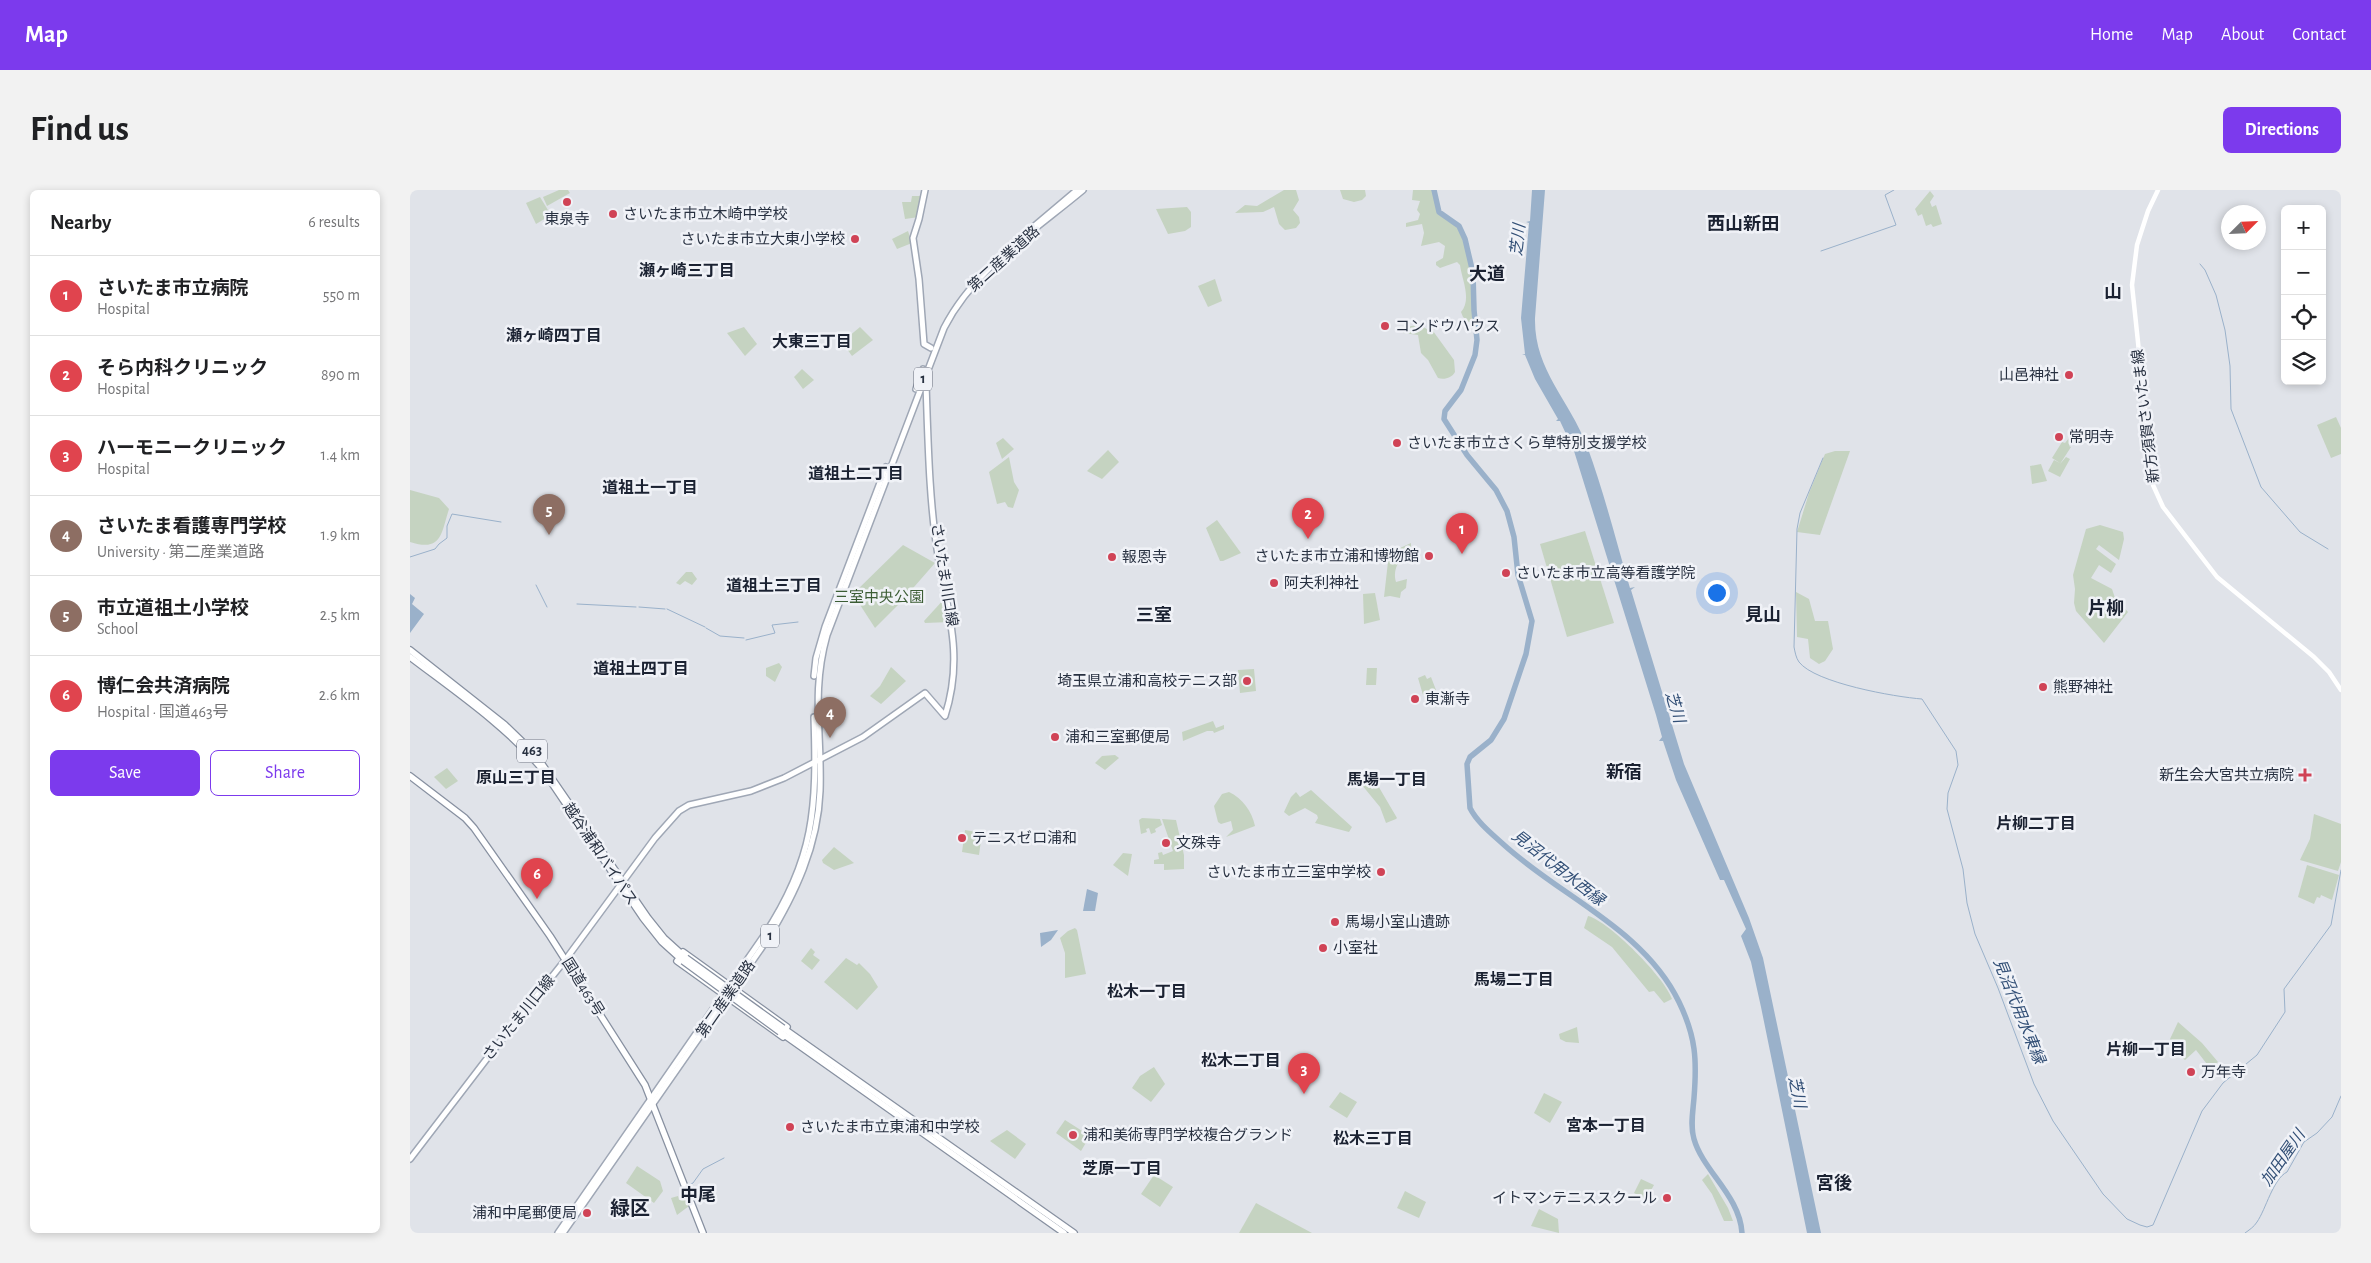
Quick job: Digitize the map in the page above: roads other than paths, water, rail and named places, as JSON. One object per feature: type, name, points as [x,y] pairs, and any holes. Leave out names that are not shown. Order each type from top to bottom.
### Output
[{"type":"highway","name":"越谷浦和バイパス","points":[[410,650],[490,712],[526,744],[547,768],[651,929],[676,955],[1064,1233]]},
{"type":"highway","name":"越谷浦和バイパス","points":[[410,657],[488,717],[523,747],[543,770],[648,918],[684,959]]},
{"type":"highway","name":"国道463号","points":[[410,776],[465,818],[474,828],[566,960],[642,1080],[652,1101],[703,1233]]},
{"type":"highway","name":"越谷浦和バイパス","points":[[668,941],[788,1028],[793,1034],[1074,1233]]},
{"type":"highway","name":"越谷浦和バイパス","points":[[676,955],[676,960],[684,967],[725,997],[778,1034],[798,1044]]},
{"type":"highway","name":"越谷浦和バイパス","points":[[781,1030],[793,1034]]},
{"type":"main road","name":"1","points":[[925,190],[913,238],[919,279],[924,344],[931,348]]},
{"type":"main road","name":"第二産業道路","points":[[558,1233],[732,987],[778,915],[798,872],[805,853],[814,812],[818,760],[816,709],[821,655],[931,348],[951,309],[975,277],[1077,190]]},
{"type":"main road","name":"第二産業道路","points":[[922,377],[944,328],[971,287],[992,266],[1083,190]]},
{"type":"main road","name":"新方須賀さいたま線","points":[[2158,190],[2148,210],[2137,245],[2132,285],[2148,450],[2156,492],[2173,521],[2217,577],[2314,656],[2341,690]]},
{"type":"main road","name":"さいたま川口線","points":[[410,1159],[566,960],[669,820],[683,808],[758,789],[863,737],[925,693],[945,716],[951,695],[953,631],[938,556],[926,384],[922,377]]},
{"type":"main road","name":"第二産業道路","points":[[563,1233],[652,1101]]},
{"type":"water","points":[[1532,190],[1545,190],[1535,318],[1536,337],[1540,353],[1546,369],[1580,429],[1587,446],[1630,588],[1635,587],[1631,590],[1684,764],[1749,918],[1763,958],[1821,1233],[1807,1233],[1751,962],[1741,936],[1746,929],[1724,880],[1720,880],[1676,780],[1663,741],[1659,741],[1662,737],[1656,715],[1574,451],[1560,421],[1556,421],[1558,419],[1535,379],[1525,355],[1522,355],[1525,354],[1521,318],[1529,223],[1526,222],[1530,221]]},
{"type":"water","points":[[410,594],[415,598],[412,604],[424,614],[410,633]]},
{"type":"water","points":[[1087,889],[1098,893],[1095,911],[1083,911]]},
{"type":"water","points":[[1058,930],[1051,940],[1041,947],[1040,933]]},
{"type":"waterway","name":"見沼代用水西縁","points":[[1434,190],[1439,212],[1459,226],[1465,239],[1473,273],[1477,340],[1475,355],[1461,390],[1445,411],[1444,419],[1467,455],[1496,490],[1507,511],[1514,537],[1518,575],[1532,621],[1526,654],[1504,719],[1491,740],[1470,757],[1467,764],[1470,808],[1481,823],[1503,844],[1623,934],[1645,954],[1664,976],[1685,1015],[1692,1038],[1695,1060],[1692,1124],[1694,1139],[1705,1162],[1735,1207],[1742,1233]]},
{"type":"waterway","points":[[1821,251],[1896,225],[1885,195],[1894,190]]},
{"type":"waterway","points":[[2200,264],[2205,270],[2216,295],[2225,330],[2230,366],[2231,409],[2261,487],[2300,532],[2328,549]]},
{"type":"waterway","name":"見沼代用水東縁","points":[[1823,458],[1800,513],[1797,529],[1794,647],[1797,659],[1808,670],[1856,688],[1922,699],[1956,751],[1958,765],[1948,793],[1947,809],[1963,869],[1967,903],[1975,934],[1998,988],[2034,1084],[2053,1121],[2103,1194],[2127,1219],[2147,1227],[2153,1225],[2202,1111],[2223,1083],[2257,1055],[2285,1012],[2284,989],[2331,925],[2341,870]]},
{"type":"waterway","points":[[410,557],[435,549],[447,538],[447,526],[452,514],[501,522]]},
{"type":"waterway","points":[[536,585],[547,607]]},
{"type":"waterway","points":[[577,604],[636,607]]},
{"type":"waterway","points":[[639,607],[665,609]]},
{"type":"waterway","points":[[667,609],[705,627]]},
{"type":"waterway","points":[[746,640],[775,633],[772,625],[798,622]]},
{"type":"waterway","points":[[706,628],[720,636],[744,638]]},
{"type":"waterway","name":"加田屋川","points":[[2245,1233],[2257,1222],[2274,1187],[2287,1172],[2304,1142],[2317,1133],[2332,1117],[2341,1096]]},
{"type":"waterway","points":[[689,1185],[693,1183],[703,1169],[724,1158]]},
{"type":"place","name":"東泉寺","points":[[567,202]]},
{"type":"place","name":"さいたま市立木崎中学校","points":[[613,214]]},
{"type":"place","name":"さいたま市立大東小学校","points":[[855,239]]},
{"type":"place","name":"コンドウハウス","points":[[1385,326]]},
{"type":"place","name":"山邑神社","points":[[2069,375]]},
{"type":"place","name":"常明寺","points":[[2059,437]]},
{"type":"place","name":"さいたま市立さくら草特別支援学校","points":[[1397,443]]},
{"type":"place","name":"市立道祖土小学校","points":[[549,535]]},
{"type":"place","name":"そら内科クリニック","points":[[1308,539]]},
{"type":"place","name":"さいたま市立病院","points":[[1462,554]]},
{"type":"place","name":"さいたま市立浦和博物館","points":[[1429,556]]},
{"type":"place","name":"報恩寺","points":[[1112,557]]},
{"type":"place","name":"さいたま市立高等看護学院","points":[[1506,573]]},
{"type":"place","name":"阿夫利神社","points":[[1274,583]]},
{"type":"place","name":"埼玉県立浦和高校テニス部","points":[[1247,681]]},
{"type":"place","name":"熊野神社","points":[[2043,687]]},
{"type":"place","name":"東漸寺","points":[[1415,699]]},
{"type":"place","name":"浦和三室郵便局","points":[[1055,737]]},
{"type":"place","name":"さいたま看護専門学校","points":[[830,738]]},
{"type":"place","name":"新生会大宮共立病院","points":[[2305,775]]},
{"type":"place","name":"テニスゼロ浦和","points":[[962,838]]},
{"type":"place","name":"文殊寺","points":[[1166,843]]},
{"type":"place","name":"さいたま市立三室中学校","points":[[1381,872]]},
{"type":"place","name":"博仁会共済病院","points":[[537,899]]},
{"type":"place","name":"馬場小室山遺跡","points":[[1335,922]]},
{"type":"place","name":"小室社","points":[[1323,948]]},
{"type":"place","name":"万年寺","points":[[2191,1072]]},
{"type":"place","name":"ハーモニークリニック","points":[[1304,1094]]},
{"type":"place","name":"さいたま市立東浦和中学校","points":[[790,1127]]},
{"type":"place","name":"浦和美術専門学校複合グランド","points":[[1073,1135]]},
{"type":"place","name":"イトマンテニススクール","points":[[1667,1198]]},
{"type":"place","name":"浦和中尾郵便局","points":[[587,1213]]},
{"type":"district","name":"西山新田","points":[[1743,225]]},
{"type":"district","name":"瀬ヶ崎三丁目","points":[[687,271]]},
{"type":"district","name":"大道","points":[[1487,275]]},
{"type":"district","name":"山","points":[[2113,293]]},
{"type":"district","name":"瀬ヶ崎四丁目","points":[[554,336]]},
{"type":"district","name":"大東三丁目","points":[[812,342]]},
{"type":"district","name":"道祖土二丁目","points":[[856,474]]},
{"type":"district","name":"道祖土一丁目","points":[[650,488]]},
{"type":"district","name":"道祖土三丁目","points":[[774,586]]},
{"type":"district","name":"片柳","points":[[2106,609]]},
{"type":"district","name":"三室","points":[[1154,616]]},
{"type":"district","name":"見山","points":[[1763,616]]},
{"type":"district","name":"道祖土四丁目","points":[[641,669]]},
{"type":"district","name":"新宿","points":[[1624,773]]},
{"type":"district","name":"原山三丁目","points":[[516,778]]},
{"type":"district","name":"馬場一丁目","points":[[1387,780]]},
{"type":"district","name":"片柳二丁目","points":[[2036,824]]},
{"type":"district","name":"馬場二丁目","points":[[1514,980]]},
{"type":"district","name":"松木一丁目","points":[[1147,992]]},
{"type":"district","name":"片柳一丁目","points":[[2146,1050]]},
{"type":"district","name":"松木二丁目","points":[[1241,1061]]},
{"type":"district","name":"宮本一丁目","points":[[1606,1126]]},
{"type":"district","name":"松木三丁目","points":[[1373,1139]]},
{"type":"district","name":"芝原一丁目","points":[[1122,1169]]},
{"type":"district","name":"宮後","points":[[1834,1184]]},
{"type":"district","name":"中尾","points":[[698,1196]]},
{"type":"district","name":"緑区","points":[[630,1209]]},
{"type":"water label","name":"芝川","points":[[1518,240]]},
{"type":"water label","name":"芝川","points":[[1675,707]]},
{"type":"water label","name":"芝川","points":[[1797,1092]]},
{"type":"park label","name":"三室中央公園","points":[[879,597]]}]
